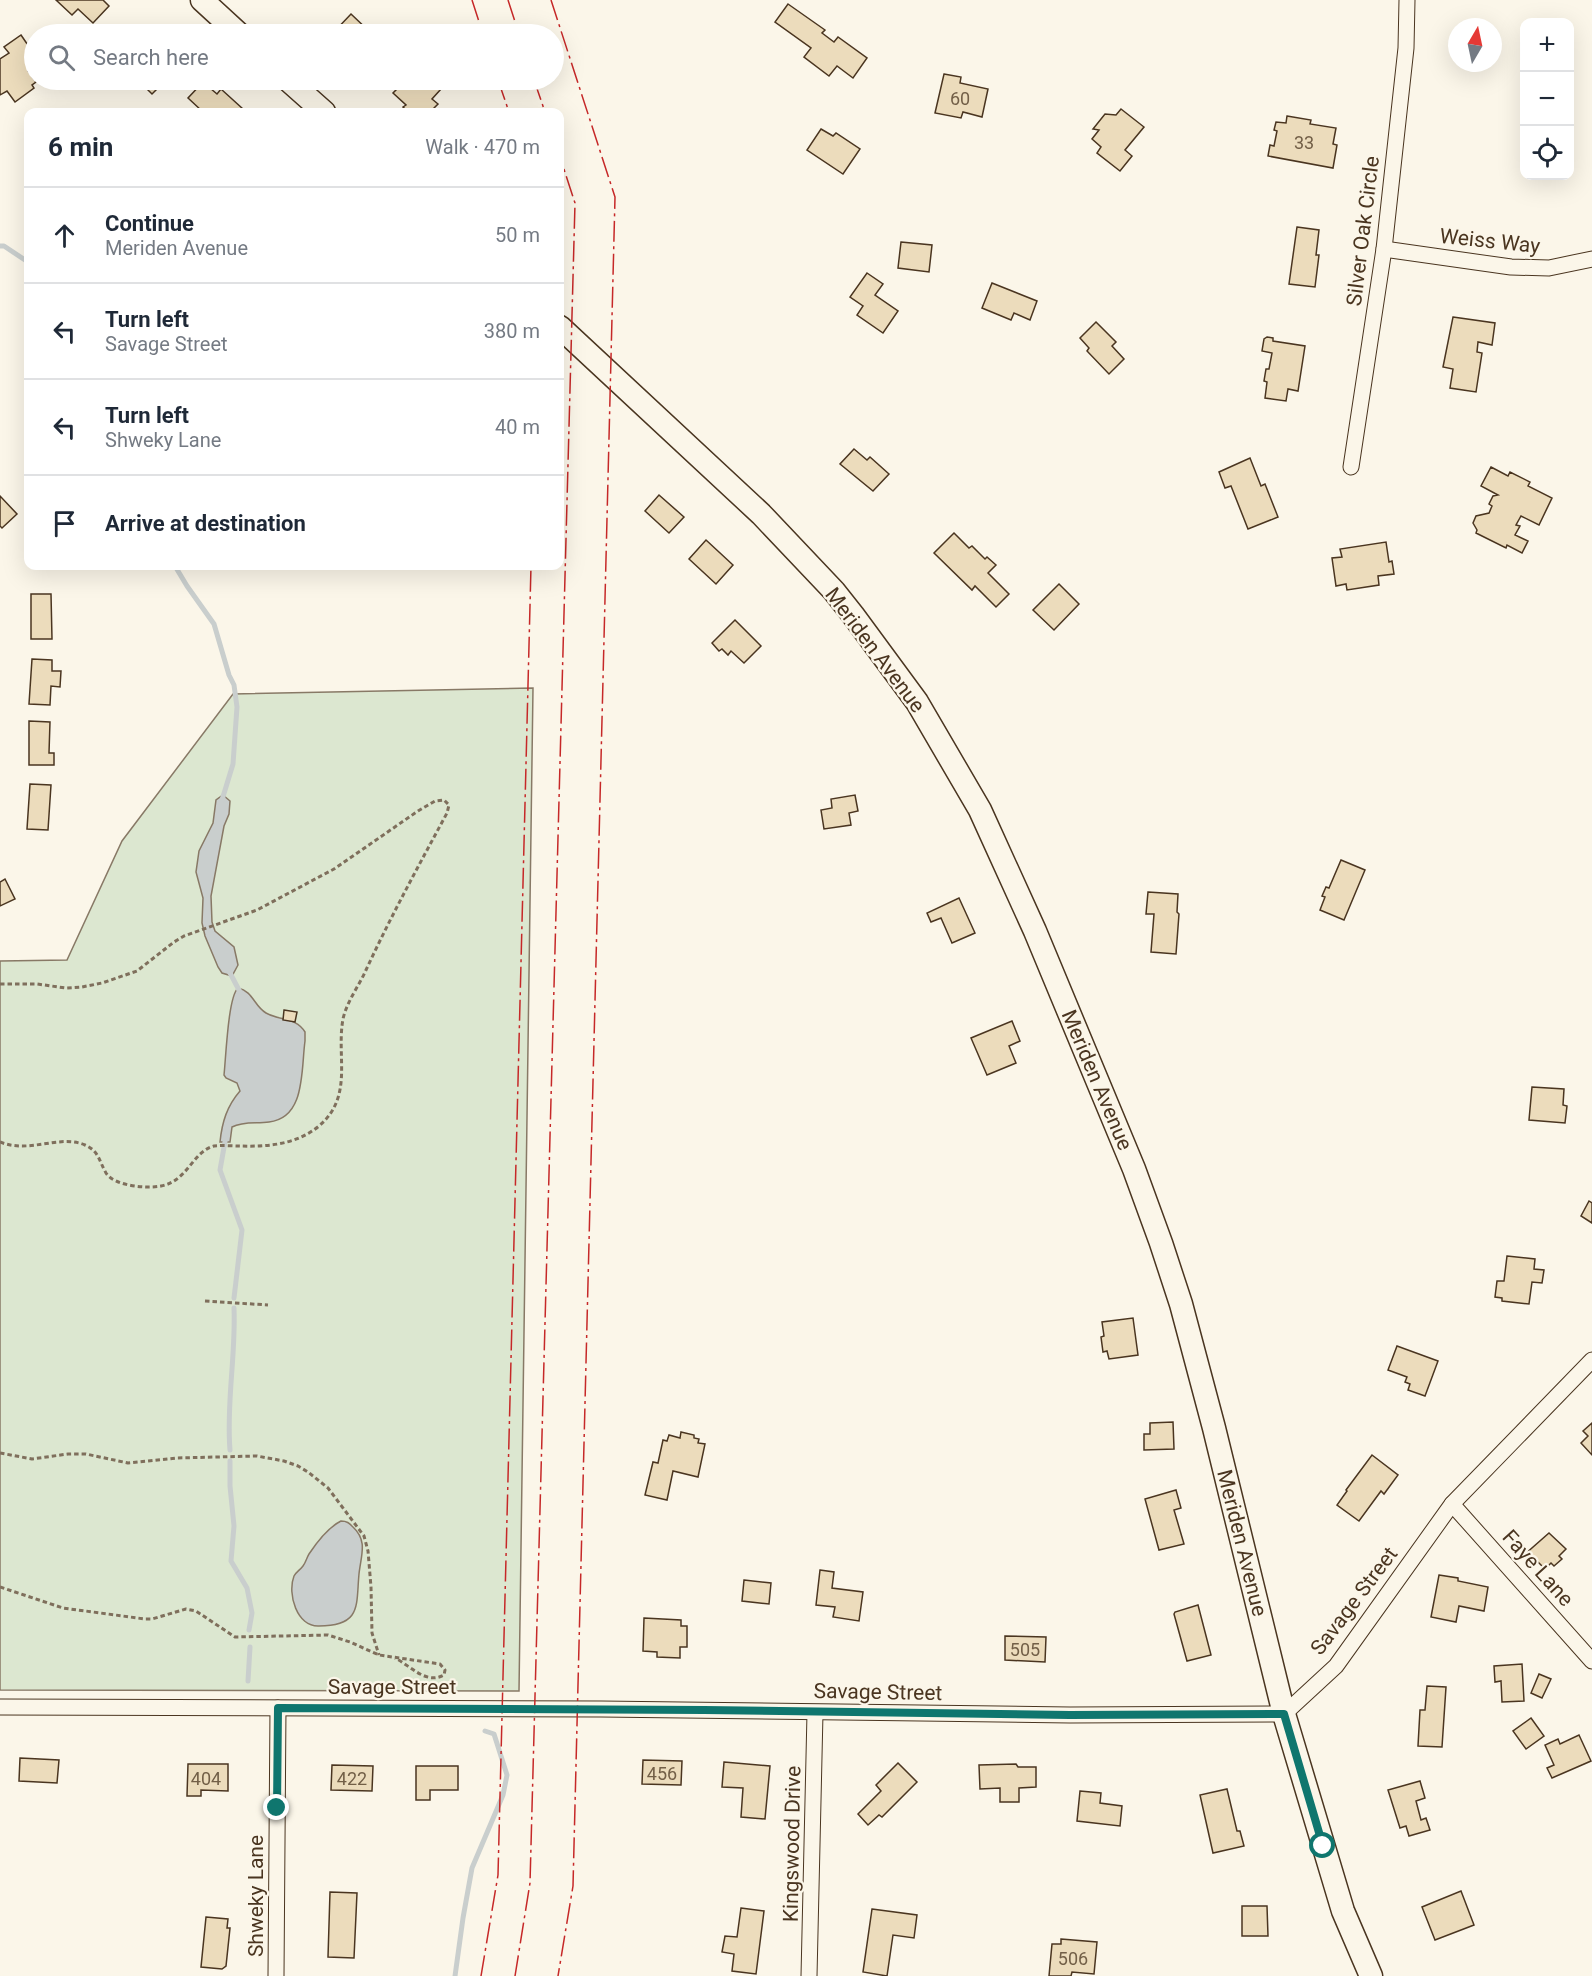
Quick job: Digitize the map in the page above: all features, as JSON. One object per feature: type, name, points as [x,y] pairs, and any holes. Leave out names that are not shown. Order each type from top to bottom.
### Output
[{"type":"main road","points":[[202,0],[229,24]]},
{"type":"main road","points":[[299,90],[320,108]]},
{"type":"main road","name":"Meriden Avenue","points":[[564,331],[761,514],[834,591],[917,702],[980,810],[1039,942],[1134,1168],[1161,1243],[1181,1304],[1214,1428],[1284,1714],[1342,1911],[1371,1976]]},
{"type":"street","name":"Silver Oak Circle","points":[[1351,466],[1384,249],[1406,48],[1407,0]]},
{"type":"street","name":"Weiss Way","points":[[1384,249],[1511,267],[1549,268],[1592,259]]},
{"type":"street","name":"Savage Street","points":[[0,1707],[693,1710],[1070,1715],[1284,1714],[1336,1666],[1452,1504],[1592,1360]]},
{"type":"street","name":"Faye Lane","points":[[1452,1504],[1592,1661]]},
{"type":"street","name":"Shweky Lane","points":[[276,1976],[278,1708]]},
{"type":"street","name":"Kingswood Drive","points":[[809,1976],[815,1713]]},
{"type":"path","points":[[0,984],[82,987],[137,971],[174,942],[257,910],[334,869],[435,801],[444,800],[449,805],[447,813],[398,902],[351,1000],[343,1020],[341,1082],[334,1107],[328,1117],[311,1132],[289,1142],[269,1146],[215,1146],[199,1156],[183,1176],[160,1187],[125,1185],[114,1180],[107,1174],[94,1150],[76,1142],[28,1148],[17,1148],[0,1143]]},
{"type":"path","points":[[205,1301],[268,1305]]},
{"type":"path","points":[[0,1453],[32,1459],[86,1454],[128,1463],[243,1455],[284,1461],[308,1472],[328,1488],[360,1529],[368,1551],[372,1633],[379,1655]]},
{"type":"path","points":[[0,1587],[63,1608],[145,1619],[186,1609],[196,1611],[235,1637],[328,1635],[379,1655],[440,1664],[445,1670],[444,1675],[435,1679],[427,1678],[395,1658]]},
{"type":"green space","points":[[533,688],[519,1691],[0,1690],[0,961],[67,960],[122,841],[233,694]]},
{"type":"shaded area","points":[[223,795],[230,801],[229,814],[224,826],[211,896],[212,922],[215,931],[234,947],[238,965],[232,976],[222,973],[205,936],[202,923],[203,898],[196,872],[199,851],[213,823],[216,800]]},
{"type":"shaded area","points":[[238,988],[247,992],[266,1013],[297,1024],[305,1032],[302,1078],[296,1102],[290,1112],[281,1119],[232,1127],[230,1142],[220,1142],[226,1115],[240,1091],[237,1083],[224,1075],[230,1015]]},
{"type":"shaded area","points":[[341,1521],[348,1522],[358,1532],[362,1543],[354,1612],[343,1622],[333,1625],[311,1625],[300,1615],[293,1600],[294,1576],[319,1540]]},
{"type":"building","points":[[56,0],[103,0],[109,6],[93,23],[78,9],[72,15]]},
{"type":"building","points":[[788,4],[825,30],[822,33],[834,42],[838,37],[867,58],[853,78],[837,66],[829,76],[804,57],[811,48],[775,22]]},
{"type":"building","points":[[351,14],[362,24],[342,24]]},
{"type":"building","points":[[21,35],[24,39],[24,90],[31,90],[15,102],[7,91],[0,95],[0,59],[9,53],[4,47]]},
{"type":"building","points":[[944,74],[961,77],[960,83],[988,89],[982,117],[963,112],[961,118],[935,113]]},
{"type":"building","points":[[196,90],[212,90],[217,94],[222,90],[242,108],[199,108],[188,98]]},
{"type":"building","points":[[396,90],[440,90],[432,99],[438,104],[434,108],[404,108],[406,105],[393,93]]},
{"type":"building","points":[[1121,109],[1144,127],[1125,150],[1132,156],[1120,171],[1097,153],[1101,147],[1092,139],[1099,130],[1093,129],[1105,114],[1116,115]]},
{"type":"building","points":[[1287,116],[1311,120],[1310,124],[1336,128],[1333,144],[1337,145],[1333,168],[1268,156],[1270,145],[1274,146],[1276,122],[1286,123]]},
{"type":"building","points":[[821,129],[833,136],[836,133],[860,149],[843,174],[807,150]]},
{"type":"building","points":[[1297,227],[1319,230],[1315,287],[1289,284]]},
{"type":"building","points":[[901,242],[932,245],[929,272],[898,268]]},
{"type":"building","points":[[867,273],[883,284],[875,295],[898,311],[883,333],[857,315],[863,306],[850,297]]},
{"type":"building","points":[[992,283],[1037,301],[1030,320],[1014,313],[1011,320],[982,308]]},
{"type":"building","points":[[1453,317],[1495,323],[1492,345],[1478,342],[1477,352],[1482,353],[1476,392],[1450,388],[1453,369],[1443,367]]},
{"type":"building","points":[[1096,322],[1116,342],[1112,346],[1124,359],[1109,374],[1087,351],[1089,348],[1080,338]]},
{"type":"building","points":[[1273,338],[1273,341],[1305,346],[1298,391],[1288,389],[1286,401],[1265,398],[1267,382],[1264,381],[1272,353],[1262,351],[1264,339]]},
{"type":"building","points":[[854,449],[867,460],[870,457],[889,474],[873,491],[840,464]]},
{"type":"building","points":[[1250,458],[1261,486],[1265,484],[1278,517],[1248,529],[1231,486],[1225,488],[1219,472]]},
{"type":"building","points":[[1491,467],[1508,476],[1510,472],[1530,482],[1528,486],[1552,498],[1539,525],[1521,516],[1516,525],[1520,526],[1515,535],[1528,541],[1522,553],[1476,533],[1477,530],[1473,523],[1476,516],[1489,513],[1492,506],[1489,504],[1493,496],[1498,495],[1481,486]]},
{"type":"building","points":[[659,495],[684,517],[669,533],[645,511]]},
{"type":"building","points":[[0,496],[17,514],[2,528],[0,526]]},
{"type":"building","points":[[954,533],[969,548],[972,546],[985,559],[987,557],[996,565],[988,573],[1009,594],[996,607],[975,586],[972,590],[934,553]]},
{"type":"building","points":[[706,540],[733,565],[716,584],[689,559]]},
{"type":"building","points":[[1386,542],[1389,562],[1392,561],[1394,574],[1378,576],[1379,585],[1347,590],[1346,584],[1336,586],[1332,558],[1342,557],[1340,549]]},
{"type":"building","points":[[1059,584],[1079,604],[1054,630],[1033,610]]},
{"type":"building","points":[[31,594],[51,594],[52,639],[31,639]]},
{"type":"building","points":[[735,620],[761,646],[744,663],[731,651],[728,655],[722,649],[719,651],[712,643]]},
{"type":"building","points":[[32,659],[52,660],[52,671],[61,671],[60,687],[51,686],[50,705],[29,704]]},
{"type":"building","points":[[29,721],[50,722],[49,753],[54,753],[54,765],[29,765]]},
{"type":"building","points":[[30,784],[51,785],[48,830],[27,829]]},
{"type":"building","points":[[855,795],[858,811],[849,813],[851,825],[824,829],[821,810],[832,808],[831,799]]},
{"type":"building","points":[[1341,860],[1365,870],[1344,920],[1320,910],[1325,897],[1322,896],[1326,887],[1329,888]]},
{"type":"building","points":[[5,879],[15,899],[0,906],[0,882]]},
{"type":"building","points":[[1148,892],[1178,894],[1176,954],[1151,952],[1154,914],[1146,914]]},
{"type":"building","points":[[959,898],[975,933],[952,943],[941,918],[931,922],[927,913]]},
{"type":"building","points":[[284,1010],[297,1012],[295,1022],[283,1020]]},
{"type":"building","points":[[1012,1021],[1020,1041],[1009,1046],[1016,1063],[987,1075],[971,1038]]},
{"type":"building","points":[[1532,1087],[1564,1089],[1563,1105],[1567,1106],[1565,1123],[1529,1120]]},
{"type":"building","points":[[1589,1201],[1592,1203],[1592,1223],[1581,1216]]},
{"type":"building","points":[[1507,1256],[1535,1259],[1534,1269],[1544,1270],[1542,1283],[1532,1282],[1529,1304],[1502,1301],[1502,1298],[1495,1297],[1497,1281],[1504,1281]]},
{"type":"building","points":[[1133,1318],[1138,1355],[1109,1359],[1107,1351],[1103,1352],[1102,1322]]},
{"type":"building","points":[[1397,1346],[1438,1361],[1425,1396],[1408,1390],[1410,1384],[1405,1382],[1407,1377],[1388,1370]]},
{"type":"building","points":[[1173,1422],[1174,1449],[1144,1450],[1144,1434],[1150,1434],[1150,1423]]},
{"type":"building","points":[[1592,1423],[1592,1455],[1581,1443],[1588,1436],[1583,1431]]},
{"type":"building","points":[[681,1432],[694,1435],[694,1438],[699,1439],[698,1443],[705,1444],[698,1477],[673,1471],[667,1500],[645,1495],[653,1462],[658,1463],[663,1440],[667,1441],[669,1435],[680,1438]]},
{"type":"building","points":[[1372,1455],[1398,1475],[1384,1494],[1381,1491],[1359,1521],[1337,1505]]},
{"type":"building","points":[[1176,1490],[1181,1508],[1174,1510],[1184,1544],[1159,1550],[1145,1499]]},
{"type":"building","points":[[1549,1533],[1566,1549],[1559,1556],[1562,1559],[1554,1566],[1551,1563],[1545,1569],[1538,1562],[1535,1565],[1524,1555]]},
{"type":"building","points":[[820,1570],[834,1572],[832,1588],[863,1592],[859,1621],[833,1617],[835,1607],[816,1605]]},
{"type":"building","points":[[1439,1575],[1488,1587],[1484,1611],[1459,1606],[1456,1622],[1431,1617]]},
{"type":"building","points":[[744,1580],[771,1583],[769,1604],[742,1601]]},
{"type":"building","points":[[1198,1605],[1211,1655],[1187,1661],[1174,1614]]},
{"type":"building","points":[[644,1618],[681,1620],[681,1626],[687,1626],[687,1647],[680,1647],[680,1658],[657,1657],[657,1652],[643,1651]]},
{"type":"building","points":[[1005,1636],[1046,1637],[1045,1662],[1005,1660]]},
{"type":"building","points":[[1522,1664],[1524,1701],[1502,1702],[1501,1681],[1495,1682],[1494,1666]]},
{"type":"building","points":[[1539,1674],[1551,1679],[1542,1698],[1531,1693]]},
{"type":"building","points":[[1427,1686],[1446,1687],[1442,1747],[1418,1746],[1420,1710],[1425,1710]]},
{"type":"building","points":[[1531,1718],[1544,1736],[1526,1749],[1513,1731]]},
{"type":"building","points":[[1579,1735],[1591,1761],[1552,1778],[1547,1768],[1554,1765],[1545,1745],[1558,1739],[1560,1744]]},
{"type":"building","points":[[20,1758],[59,1760],[57,1783],[19,1781]]},
{"type":"building","points":[[643,1760],[682,1761],[681,1785],[642,1784]]},
{"type":"building","points":[[724,1762],[770,1766],[765,1819],[741,1817],[743,1788],[722,1787]]},
{"type":"building","points":[[898,1763],[917,1782],[882,1817],[879,1815],[868,1825],[858,1814],[881,1791],[876,1785]]},
{"type":"building","points":[[188,1764],[228,1764],[228,1791],[201,1790],[201,1796],[187,1796]]},
{"type":"building","points":[[1016,1764],[1018,1767],[1036,1767],[1036,1787],[1019,1788],[1019,1802],[1000,1802],[1000,1788],[980,1789],[979,1765]]},
{"type":"building","points":[[332,1765],[373,1766],[372,1791],[331,1790]]},
{"type":"building","points":[[416,1766],[458,1766],[458,1790],[430,1790],[430,1800],[416,1800]]},
{"type":"building","points":[[1420,1781],[1425,1798],[1416,1801],[1421,1820],[1426,1818],[1430,1830],[1409,1836],[1406,1826],[1400,1828],[1388,1790]]},
{"type":"building","points":[[1227,1789],[1237,1831],[1240,1831],[1244,1846],[1213,1853],[1200,1795]]},
{"type":"building","points":[[1080,1791],[1101,1793],[1100,1803],[1122,1806],[1120,1826],[1077,1821]]},
{"type":"building","points":[[1461,1891],[1474,1925],[1435,1940],[1422,1907]]},
{"type":"building","points":[[330,1892],[357,1893],[354,1958],[328,1957]]},
{"type":"building","points":[[1242,1906],[1267,1906],[1268,1936],[1242,1936]]},
{"type":"building","points":[[741,1908],[764,1911],[756,1974],[732,1971],[734,1954],[722,1952],[725,1936],[737,1937]]},
{"type":"building","points":[[872,1909],[917,1915],[914,1938],[893,1935],[887,1976],[863,1972]]},
{"type":"building","points":[[206,1917],[228,1919],[227,1928],[230,1928],[226,1966],[222,1969],[201,1967]]},
{"type":"building","points":[[1061,1939],[1097,1942],[1094,1974],[1072,1972],[1071,1976],[1049,1976],[1052,1944],[1061,1944]]},
{"type":"waterway","points":[[0,246],[4,246],[24,259]]},
{"type":"waterway","points":[[177,570],[214,624],[234,685],[237,707],[233,764],[222,800]]},
{"type":"waterway","points":[[229,971],[240,992]]},
{"type":"waterway","points":[[226,1136],[220,1170],[242,1230],[234,1298]]},
{"type":"waterway","points":[[230,1450],[229,1415],[234,1308]]},
{"type":"waterway","points":[[230,1461],[234,1526],[231,1561],[247,1588],[252,1613],[249,1630]]},
{"type":"waterway","points":[[248,1681],[250,1647]]},
{"type":"waterway","points":[[455,1976],[472,1868],[503,1795],[507,1775],[494,1734],[485,1731]]},
{"type":"power","points":[[472,0],[480,24]]},
{"type":"power","points":[[508,0],[516,24]]},
{"type":"power","points":[[551,0],[559,24]]},
{"type":"power","points":[[558,1976],[573,1886],[615,197],[564,40]]},
{"type":"power","points":[[501,90],[508,108]]},
{"type":"power","points":[[537,90],[544,108]]},
{"type":"power","points":[[515,1976],[530,1883],[575,203],[564,169]]},
{"type":"power","points":[[481,1976],[498,1875],[531,570]]},
{"type":"route","points":[[277,1808],[278,1708],[1070,1715],[1284,1714],[1323,1846]]}]
